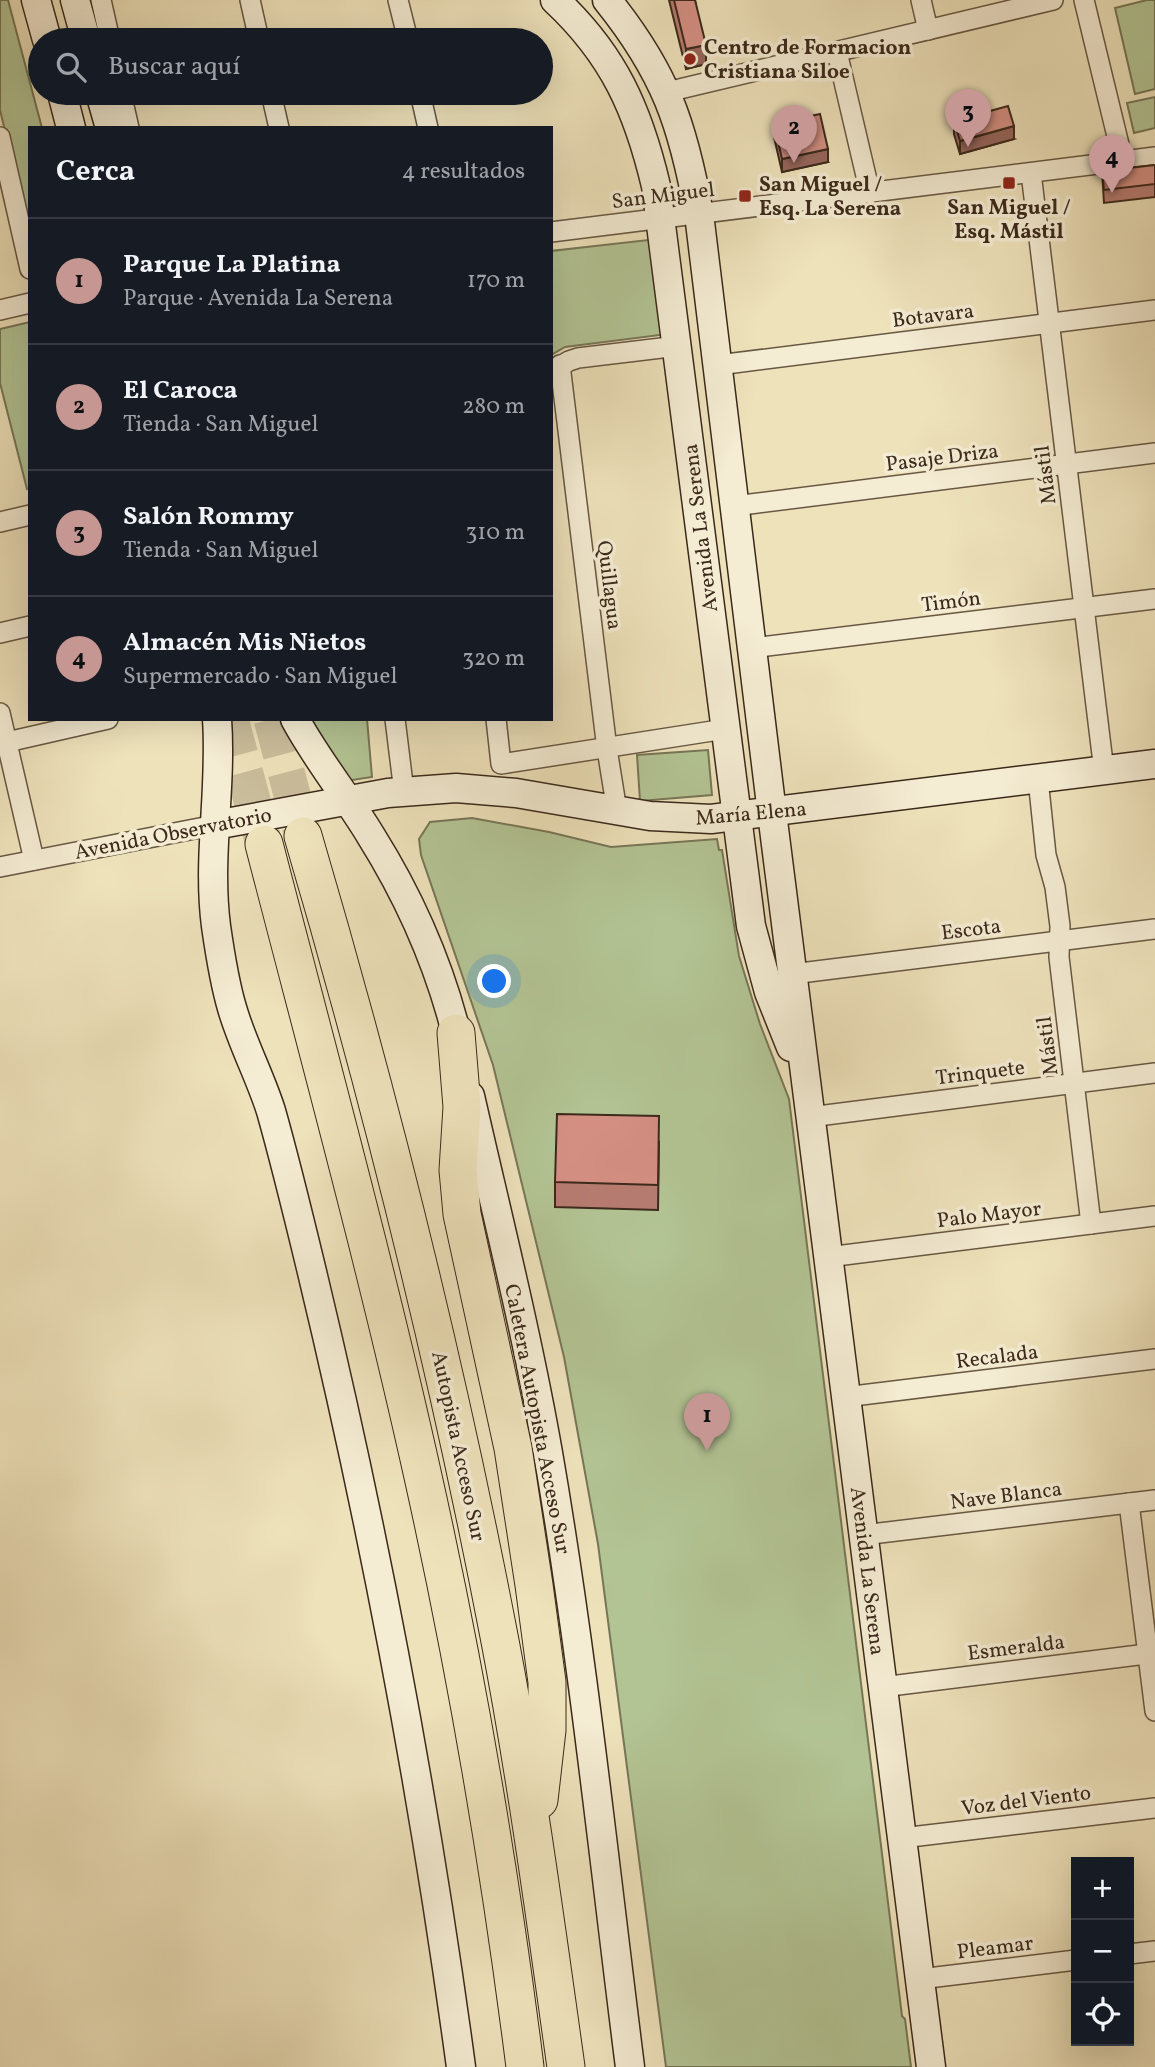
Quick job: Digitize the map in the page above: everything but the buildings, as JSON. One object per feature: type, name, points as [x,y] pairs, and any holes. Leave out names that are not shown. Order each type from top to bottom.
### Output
[{"type":"highway","name":"Autopista Acceso Sur","points":[[303,836],[416,1256],[489,1590],[537,1864],[566,2067]]},
{"type":"highway","name":"Autopista Acceso Sur","points":[[264,844],[344,1147],[425,1486],[461,1661],[485,1798],[525,2067]]},
{"type":"highway","points":[[456,1033],[462,1107],[458,1170],[461,1206],[513,1448],[547,1682],[548,1710],[539,1797],[537,1864]]},
{"type":"street","points":[[36,0],[44,28]]},
{"type":"street","points":[[75,0],[83,28]]},
{"type":"street","points":[[101,0],[107,28]]},
{"type":"street","points":[[250,0],[256,28]]},
{"type":"street","points":[[398,0],[405,28]]},
{"type":"street","name":"Avenida La Serena","points":[[557,0],[615,72],[628,96],[649,153],[662,218],[751,926],[761,969],[804,1074]]},
{"type":"street","name":"Avenida La Serena","points":[[607,0],[630,29],[667,92],[686,147],[699,214],[804,1074],[931,2067]]},
{"type":"street","points":[[922,0],[928,30]]},
{"type":"street","points":[[667,92],[1053,0]]},
{"type":"street","points":[[1084,0],[1123,161]]},
{"type":"street","points":[[837,52],[870,193]]},
{"type":"street","points":[[65,105],[70,126]]},
{"type":"street","points":[[103,105],[109,126]]},
{"type":"street","points":[[124,105],[129,126]]},
{"type":"street","points":[[274,105],[279,126]]},
{"type":"street","points":[[423,105],[428,126]]},
{"type":"street","points":[[0,137],[28,260]]},
{"type":"street","name":"San Miguel","points":[[553,232],[1155,157]]},
{"type":"street","name":"Mástil","points":[[1031,173],[1104,771]]},
{"type":"street","points":[[0,310],[28,303]]},
{"type":"street","name":"Botavara","points":[[718,365],[1155,310]]},
{"type":"street","points":[[556,368],[578,358],[678,346]]},
{"type":"street","name":"Quillagua","points":[[556,368],[617,811]]},
{"type":"street","name":"Pasaje Driza","points":[[734,506],[1155,453]]},
{"type":"street","points":[[0,522],[28,515]]},
{"type":"street","name":"Timón","points":[[752,648],[1155,599]]},
{"type":"street","points":[[0,633],[28,626]]},
{"type":"street","points":[[0,713],[34,860]]},
{"type":"street","points":[[7,742],[99,721]]},
{"type":"street","points":[[217,721],[213,894],[226,984],[232,1009],[270,1108],[334,1365],[404,1701],[447,1962],[461,2067]]},
{"type":"street","points":[[296,721],[347,800]]},
{"type":"street","points":[[395,721],[404,792]]},
{"type":"street","points":[[496,721],[501,764],[725,729]]},
{"type":"street","name":"María Elena","points":[[347,800],[404,792],[482,789],[617,811],[683,818],[736,817],[1155,764]]},
{"type":"street","name":"Mástil","points":[[1038,779],[1046,855],[1055,887],[1059,957],[1091,1224]]},
{"type":"street","name":"Avenida Observatorio","points":[[0,867],[347,800]]},
{"type":"street","name":"Caletera Autopista Acceso Sur","points":[[347,800],[371,834],[408,901],[439,977],[456,1033],[524,1332],[557,1507],[630,2067]]},
{"type":"street","name":"Escota","points":[[792,974],[1155,929]]},
{"type":"street","name":"Trinquete","points":[[810,1117],[1155,1073]]},
{"type":"street","name":"Palo Mayor","points":[[828,1257],[1155,1216]]},
{"type":"street","name":"Recalada","points":[[845,1397],[1155,1360]]},
{"type":"street","name":"Nave Blanca","points":[[863,1535],[1155,1500]]},
{"type":"street","points":[[1129,1503],[1151,1653],[1155,1711]]},
{"type":"street","name":"Esmeralda","points":[[882,1687],[1151,1653]]},
{"type":"street","name":"Voz del Viento","points":[[902,1838],[1155,1808]]},
{"type":"street","points":[[1134,1953],[1155,1951]]},
{"type":"street","name":"Pleamar","points":[[920,1979],[1071,1962]]},
{"type":"green space","points":[[0,0],[8,0],[28,75],[28,105],[36,105],[41,126],[28,126],[28,227],[0,110]]},
{"type":"green space","points":[[1155,0],[1155,89],[1135,94],[1115,8]]},
{"type":"green space","points":[[1155,97],[1155,128],[1134,133],[1127,103]]},
{"type":"green space","points":[[657,239],[668,334],[565,347],[553,354],[553,251]]},
{"type":"green space","points":[[28,322],[27,489],[0,383],[0,329]]},
{"type":"green space","points":[[312,721],[367,721],[372,777],[346,781]]},
{"type":"green space","points":[[708,750],[712,795],[640,801],[637,755]]},
{"type":"green space","points":[[472,818],[611,847],[717,839],[719,850],[722,850],[739,956],[760,1024],[789,1099],[902,2016],[905,2019],[911,2067],[666,2067],[598,1544],[564,1357],[493,1065],[421,855],[419,839],[430,822]]},
{"type":"tunnel","points":[[231,721],[264,844]]},
{"type":"tunnel","points":[[273,721],[303,836]]},
{"type":"place","name":"Centro de Formacion Cristiana Siloe","points":[[690,59]]},
{"type":"place","name":"Salón Rommy","points":[[968,147]]},
{"type":"place","name":"El Caroca","points":[[794,163]]},
{"type":"place","name":"San Miguel / Esq. Mástil","points":[[1009,183]]},
{"type":"place","name":"Almacén Mis Nietos","points":[[1112,193]]},
{"type":"place","name":"San Miguel / Esq. La Serena","points":[[745,196]]},
{"type":"place","name":"Parque La Platina","points":[[707,1451]]}]
